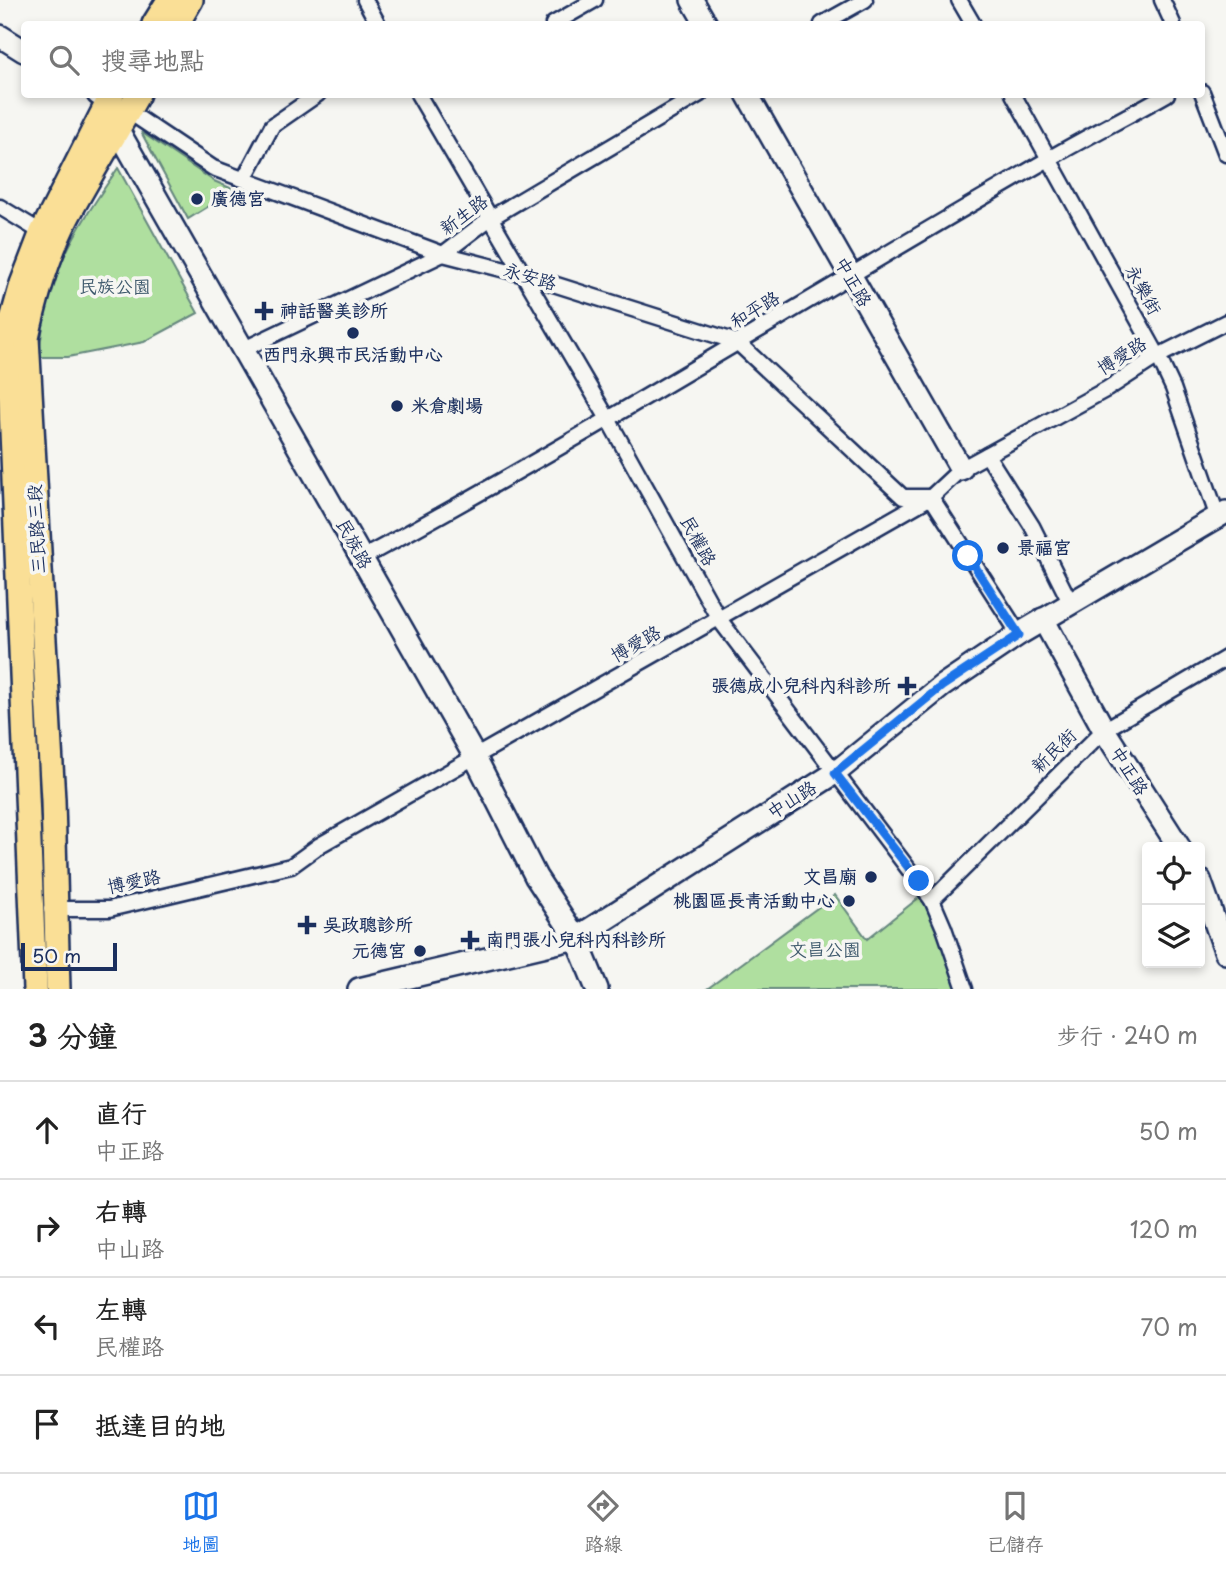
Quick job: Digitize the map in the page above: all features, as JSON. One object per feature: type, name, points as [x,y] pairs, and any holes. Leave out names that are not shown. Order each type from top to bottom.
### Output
[{"type":"main road","points":[[156,21],[169,0]]},
{"type":"main road","points":[[179,21],[191,0]]},
{"type":"main road","points":[[692,0],[704,21]]},
{"type":"main road","points":[[0,36],[21,49]]},
{"type":"main road","name":"民族路","points":[[106,98],[119,132],[475,757],[536,877],[576,938],[597,989]]},
{"type":"main road","name":"三民路三段","points":[[35,989],[14,427],[8,334],[22,284],[49,237],[106,98]]},
{"type":"main road","name":"中正路","points":[[749,98],[961,469]]},
{"type":"main road","name":"三民路三段","points":[[49,237],[68,217],[134,103]]},
{"type":"main road","name":"三民路三段","points":[[14,427],[53,800],[58,989]]},
{"type":"main road","name":"中山路","points":[[359,989],[576,938],[835,773],[942,686],[1043,619],[1222,513]]},
{"type":"main road","name":"中正路","points":[[1043,619],[1104,730],[1176,842]]},
{"type":"main road","points":[[1205,894],[1226,953]]},
{"type":"street","points":[[365,0],[376,21]]},
{"type":"street","points":[[558,21],[595,0]]},
{"type":"street","points":[[827,21],[865,0]]},
{"type":"street","points":[[958,0],[971,21]]},
{"type":"street","points":[[1162,0],[1172,21]]},
{"type":"street","name":"永安路","points":[[111,98],[134,103],[213,168],[443,254],[525,275],[737,342],[903,497],[931,497]]},
{"type":"street","points":[[244,179],[272,126],[312,98]]},
{"type":"street","name":"民權路","points":[[425,98],[489,219],[525,275],[608,419],[719,619],[932,900],[965,989]]},
{"type":"street","name":"新生路","points":[[242,350],[443,254],[489,219],[693,98]]},
{"type":"street","name":"永樂街","points":[[1015,98],[1174,388],[1222,513]]},
{"type":"street","name":"和平路","points":[[362,558],[442,515],[1050,159],[1160,98]]},
{"type":"street","points":[[1204,98],[1226,154]]},
{"type":"street","points":[[0,207],[49,237]]},
{"type":"street","name":"博愛路","points":[[32,909],[109,909],[291,866],[320,845],[931,497],[961,469],[1107,388],[1158,356],[1226,322]]},
{"type":"street","points":[[987,455],[1032,526],[1070,602]]},
{"type":"street","points":[[931,497],[1019,635]]},
{"type":"street","name":"新民街","points":[[932,900],[1104,730],[1226,658]]},
{"type":"green space","points":[[141,132],[214,181],[235,190],[188,219]]},
{"type":"green space","name":"民族公園","points":[[118,168],[198,313],[144,342],[68,357],[39,357],[48,302],[64,256]]},
{"type":"green space","name":"文昌公園","points":[[835,895],[867,939],[921,896],[936,921],[959,989],[707,989]]},
{"type":"place","name":"廣德宮","points":[[197,199]]},
{"type":"place","name":"神話醫美診所","points":[[264,311]]},
{"type":"place","name":"西門永興市民活動中心","points":[[353,333]]},
{"type":"place","name":"米倉劇場","points":[[397,406]]},
{"type":"place","name":"景福宮","points":[[1003,548]]},
{"type":"place","name":"張德成小兒科內科診所","points":[[907,686]]},
{"type":"place","name":"文昌廟","points":[[871,877]]},
{"type":"place","name":"桃園區長青活動中心","points":[[849,901]]},
{"type":"place","name":"吳政聰診所","points":[[307,925]]},
{"type":"place","name":"南門張小兒科內科診所","points":[[470,940]]},
{"type":"place","name":"元德宮","points":[[420,951]]},
{"type":"route","points":[[919,881],[835,773],[942,686],[1019,635],[968,556]]}]
